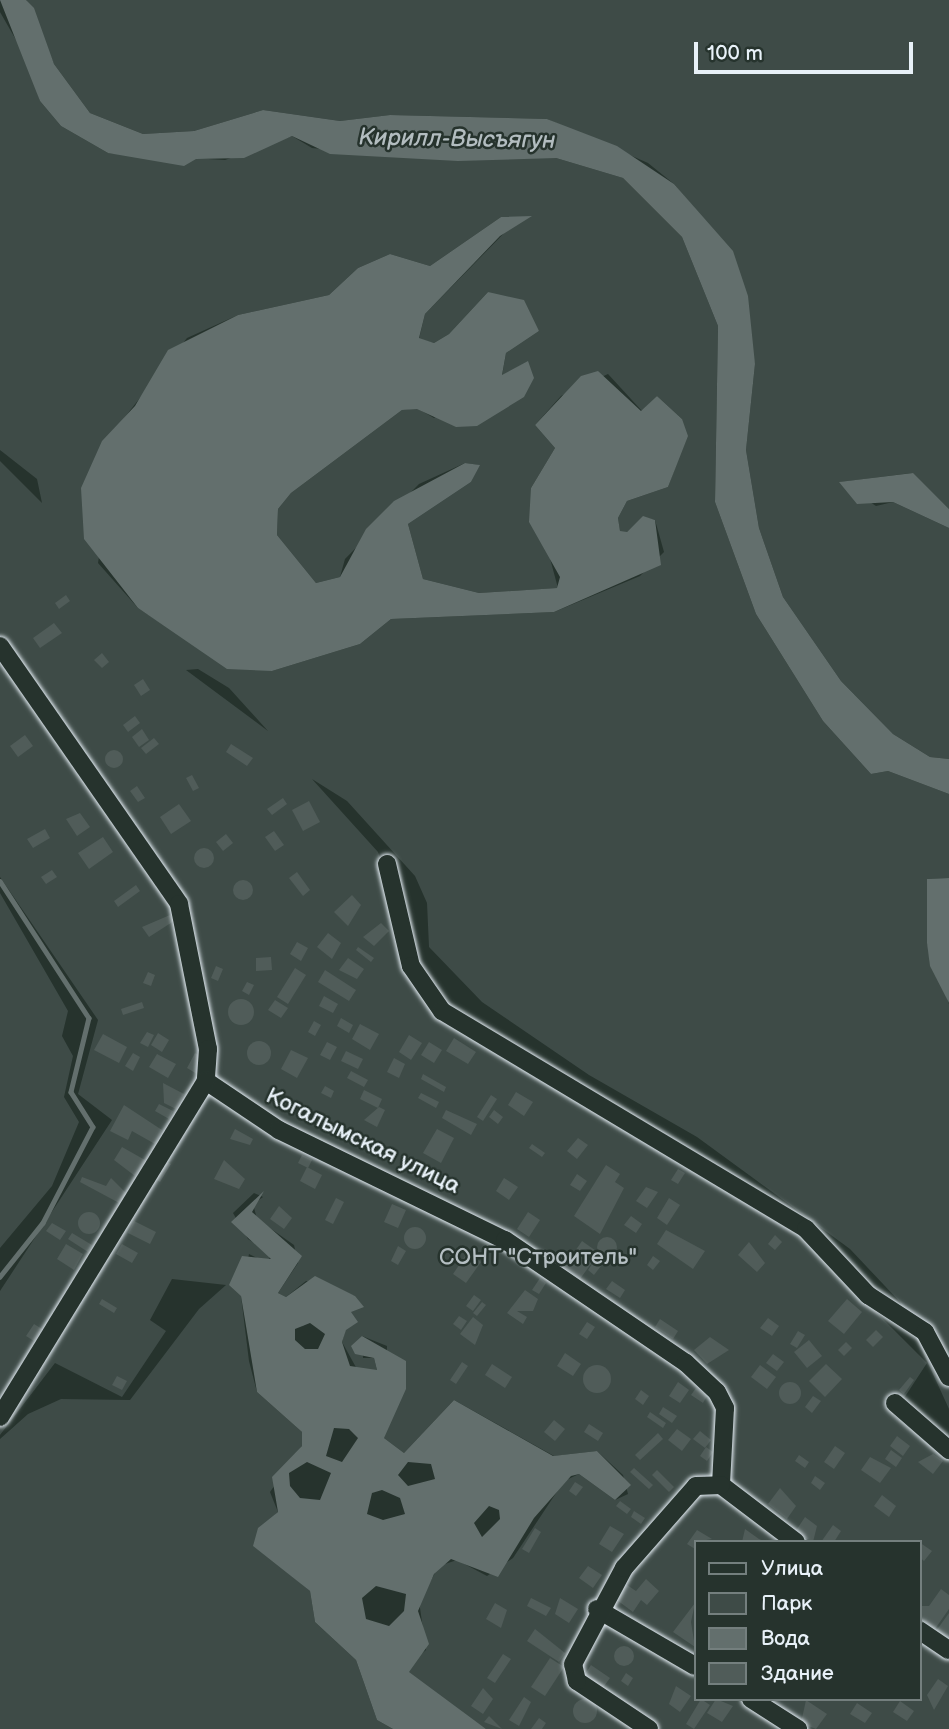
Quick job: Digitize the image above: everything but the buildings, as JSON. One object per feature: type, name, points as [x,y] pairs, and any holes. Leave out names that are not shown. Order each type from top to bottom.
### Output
[{"type":"street","points":[[0,646],[179,904],[208,1049],[206,1081],[0,1417]]},
{"type":"street","points":[[387,864],[411,967],[442,1011],[806,1229],[868,1295],[925,1332],[949,1377]]},
{"type":"street","name":"Когалымская улица","points":[[206,1081],[278,1130],[505,1240],[686,1363],[717,1392],[725,1408],[721,1485]]},
{"type":"street","points":[[895,1403],[949,1450]]},
{"type":"street","points":[[649,1729],[572,1673],[597,1609],[696,1486],[721,1485],[793,1540]]},
{"type":"street","points":[[597,1609],[694,1665]]},
{"type":"street","points":[[921,1631],[949,1650]]},
{"type":"street","points":[[754,1701],[797,1729]]},
{"type":"green space","points":[[26,0],[949,0],[949,509],[912,473],[840,482],[876,506],[893,502],[949,528],[949,759],[930,757],[893,734],[841,681],[783,597],[759,528],[746,450],[755,364],[708,224],[674,184],[648,163],[547,119],[390,115],[340,121],[263,110],[194,131],[143,134],[90,113],[54,64]]},
{"type":"green space","name":"СОНТ \"Строитель\"","points":[[0,12],[27,59],[40,101],[61,126],[108,153],[225,160],[292,136],[312,148],[401,157],[556,158],[623,178],[682,237],[718,326],[715,502],[756,614],[823,721],[871,774],[888,771],[949,794],[949,878],[927,879],[927,943],[949,1004],[949,1409],[900,1302],[850,1249],[697,1137],[589,1075],[482,1002],[429,947],[427,903],[415,876],[347,801],[312,779],[378,852],[431,1009],[797,1233],[927,1363],[893,1415],[949,1460],[949,1729],[486,1729],[458,1711],[409,1673],[409,1664],[426,1650],[419,1601],[439,1566],[457,1560],[487,1576],[513,1558],[564,1481],[579,1474],[615,1500],[628,1494],[623,1475],[597,1451],[554,1456],[454,1400],[404,1453],[384,1438],[387,1346],[362,1336],[363,1358],[374,1358],[377,1370],[358,1371],[342,1342],[355,1296],[306,1281],[286,1297],[278,1293],[298,1263],[294,1245],[257,1219],[253,1204],[263,1197],[254,1193],[233,1213],[248,1239],[271,1254],[267,1263],[249,1254],[241,1296],[249,1361],[257,1392],[302,1432],[302,1446],[270,1492],[278,1512],[270,1520],[274,1561],[310,1591],[315,1622],[356,1660],[377,1720],[393,1729],[0,1729],[0,1439],[28,1414],[61,1399],[130,1400],[199,1309],[226,1285],[172,1279],[150,1320],[166,1331],[122,1397],[55,1363],[0,1435],[0,1291],[112,1120],[78,1094],[98,1020],[0,877],[0,461],[42,503],[37,479],[0,450]],"holes":[[[501,217],[514,223],[425,314],[419,339],[434,343],[449,334],[488,292],[539,331],[506,353],[502,376],[527,362],[434,418],[417,408],[402,410],[291,493],[278,509],[277,535],[316,583],[340,577],[345,559],[419,484],[465,463],[479,465],[471,482],[408,524],[423,579],[479,593],[558,588],[531,488],[555,448],[535,425],[561,396],[608,374],[642,411],[657,396],[682,419],[679,457],[668,487],[627,501],[618,518],[620,532],[627,532],[643,517],[655,520],[664,552],[640,576],[554,612],[391,619],[360,644],[272,671],[181,636],[138,608],[98,563],[121,422],[187,338],[238,315],[329,295],[358,268],[390,254],[430,266]],[[198,669],[229,688],[268,731],[186,670]]]},
{"type":"green space","points":[[0,893],[68,1011],[62,1036],[73,1056],[64,1097],[79,1122],[52,1186],[0,1248]]},
{"type":"water","name":"Кирилл-Высъягун","points":[[0,0],[26,0],[34,8],[54,64],[90,113],[143,134],[194,131],[263,110],[340,121],[390,115],[547,119],[617,146],[674,184],[733,251],[748,296],[755,364],[746,450],[759,528],[783,597],[841,681],[893,734],[930,757],[949,759],[949,794],[888,771],[871,774],[823,721],[756,614],[715,502],[718,326],[682,237],[623,178],[556,158],[458,161],[330,154],[292,136],[244,158],[196,159],[184,166],[108,153],[61,126],[40,101]]},
{"type":"water","points":[[532,216],[500,236],[425,314],[419,338],[434,343],[449,334],[488,292],[524,300],[539,331],[506,353],[502,375],[528,361],[534,378],[524,397],[477,426],[456,427],[417,409],[402,410],[291,493],[278,509],[277,535],[316,583],[340,577],[366,529],[394,501],[465,463],[480,465],[471,482],[408,524],[423,579],[479,593],[557,588],[560,577],[529,522],[531,488],[555,448],[535,425],[581,376],[598,371],[641,411],[657,396],[682,419],[688,436],[668,487],[627,501],[618,518],[620,531],[627,532],[643,516],[655,520],[661,565],[554,612],[391,619],[360,644],[272,671],[227,669],[138,608],[84,539],[81,488],[102,441],[135,406],[168,350],[238,315],[329,295],[358,268],[390,254],[430,266],[501,217]]},
{"type":"water","points":[[913,473],[949,509],[949,528],[893,502],[857,504],[839,482]]},
{"type":"water","points":[[949,878],[949,1003],[930,966],[927,943],[927,879]]},
{"type":"water","points":[[264,1191],[252,1212],[302,1256],[278,1293],[286,1297],[315,1276],[355,1296],[364,1307],[351,1312],[358,1322],[346,1330],[342,1342],[350,1366],[377,1370],[374,1358],[355,1354],[351,1346],[362,1336],[406,1361],[406,1389],[384,1438],[404,1453],[454,1400],[553,1456],[597,1451],[631,1485],[615,1500],[579,1474],[571,1476],[534,1518],[498,1577],[451,1559],[434,1574],[418,1611],[429,1644],[409,1672],[486,1729],[393,1729],[377,1720],[356,1660],[315,1622],[310,1591],[253,1546],[258,1528],[278,1512],[272,1477],[302,1446],[302,1432],[257,1392],[241,1296],[229,1285],[242,1256],[271,1259],[231,1222]],"holes":[[[310,1323],[325,1334],[318,1349],[305,1349],[295,1340],[295,1329]],[[334,1428],[349,1429],[358,1438],[342,1462],[326,1456]],[[307,1462],[331,1473],[320,1500],[300,1498],[290,1486],[289,1473]],[[408,1462],[431,1464],[435,1479],[408,1486],[398,1475]],[[382,1490],[400,1498],[405,1514],[383,1520],[367,1514],[372,1493]],[[489,1506],[499,1510],[500,1519],[482,1537],[474,1523]],[[376,1586],[406,1594],[404,1611],[389,1626],[366,1619],[362,1598]]]},
{"type":"waterway","points":[[0,881],[89,1018],[71,1092],[93,1127],[43,1223],[0,1277]]}]
